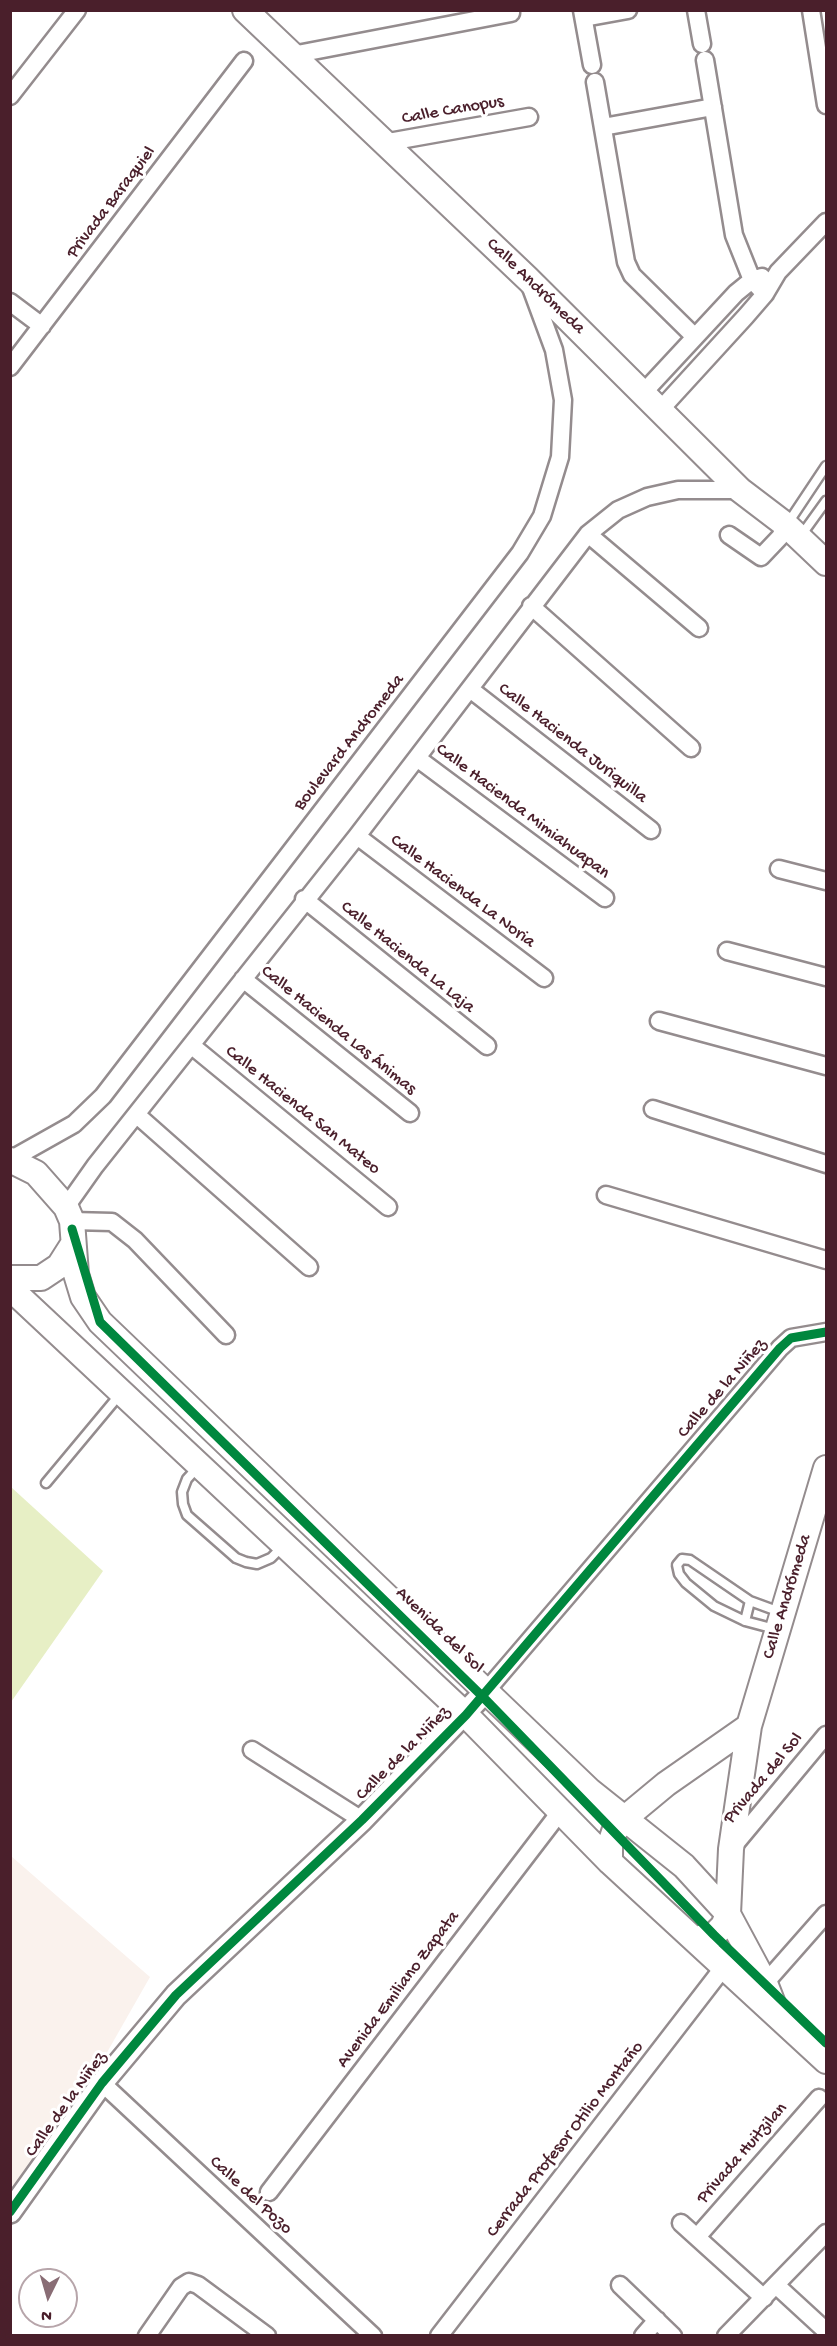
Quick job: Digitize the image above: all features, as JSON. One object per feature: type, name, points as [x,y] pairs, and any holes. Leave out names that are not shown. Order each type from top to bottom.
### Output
[{"type":"main road","name":"Calle Andrómeda","points":[[244,10],[528,279],[740,490],[822,556]]},
{"type":"main road","points":[[10,1160],[36,1173],[69,1214]]},
{"type":"main road","name":"Avenida del Sol","points":[[69,1214],[76,1274],[83,1297],[100,1322],[590,1791],[684,1866],[728,1914],[759,1990],[777,2013],[826,2061]]},
{"type":"main road","points":[[10,1278],[41,1278],[59,1266],[73,1245]]},
{"type":"main road","name":"Avenida del Sol","points":[[10,1288],[466,1715],[610,1862],[695,1939],[723,1968],[759,1990]]},
{"type":"main road","name":"Calle Andrómeda","points":[[728,1914],[731,1849],[749,1726],[826,1468]]},
{"type":"main road","points":[[610,1862],[612,1838],[625,1818],[666,1784],[749,1726]]},
{"type":"main road","points":[[695,1939],[714,1935],[723,1926],[728,1914]]},
{"type":"street","points":[[10,96],[77,10]]},
{"type":"street","points":[[592,65],[583,14],[628,10]]},
{"type":"street","points":[[696,10],[734,235],[752,280],[765,294]]},
{"type":"street","points":[[811,10],[826,105]]},
{"type":"street","points":[[292,56],[511,13]]},
{"type":"street","name":"Privada Baraquiel","points":[[10,367],[244,62]]},
{"type":"street","points":[[595,82],[626,262],[632,275],[694,336]]},
{"type":"street","points":[[603,126],[712,107]]},
{"type":"street","name":"Calle Canopus","points":[[383,143],[529,117]]},
{"type":"street","points":[[660,410],[765,294],[778,272],[826,222]]},
{"type":"street","points":[[644,392],[694,336],[752,280],[778,272]]},
{"type":"street","name":"Boulevard Andromeda","points":[[10,1160],[74,1124],[103,1096],[520,553],[542,516],[560,457],[563,400],[554,350],[528,279]]},
{"type":"street","points":[[10,302],[42,326]]},
{"type":"street","points":[[226,1335],[135,1240],[112,1222],[69,1214],[95,1166],[304,899],[357,836],[588,534],[618,510],[646,497],[678,489],[740,490]]},
{"type":"street","points":[[729,535],[761,557],[780,537],[793,531]]},
{"type":"street","points":[[588,534],[699,628]]},
{"type":"street","points":[[531,606],[691,748]]},
{"type":"street","name":"Calle Hacienda Juriquilla","points":[[470,689],[651,830]]},
{"type":"street","name":"Calle Hacienda Mimiahuapan","points":[[417,758],[604,898]]},
{"type":"street","name":"Calle Hacienda La Noria","points":[[357,836],[544,978]]},
{"type":"street","points":[[779,869],[826,881]]},
{"type":"street","name":"Calle Hacienda La Laja","points":[[304,899],[487,1046]]},
{"type":"street","points":[[728,951],[826,977]]},
{"type":"street","name":"Calle Hacienda Las Ánimas","points":[[243,979],[410,1113]]},
{"type":"street","points":[[659,1022],[826,1066]]},
{"type":"street","name":"Calle Hacienda San Mateo","points":[[191,1045],[388,1207]]},
{"type":"street","points":[[653,1109],[826,1164]]},
{"type":"street","points":[[137,1114],[309,1267]]},
{"type":"street","points":[[606,1195],[826,1260]]},
{"type":"street","name":"Calle de la Niñez","points":[[10,2212],[102,2083],[176,1995],[362,1820],[466,1715],[780,1348],[791,1338],[826,1332]]},
{"type":"street","name":"Privada del Sol","points":[[731,1849],[826,1734]]},
{"type":"street","points":[[252,1750],[362,1820]]},
{"type":"street","name":"Avenida Emiliano Zapata","points":[[269,2192],[560,1812]]},
{"type":"street","points":[[759,1990],[826,1914]]},
{"type":"street","name":"Cerrada Profesor Otilio Montaño","points":[[439,2336],[723,1968]]},
{"type":"street","name":"Calle del Pozo","points":[[102,2083],[373,2336]]},
{"type":"street","name":"Privada Huitzilan","points":[[697,2237],[819,2098]]},
{"type":"street","points":[[681,2223],[826,2331]]},
{"type":"street","points":[[726,2336],[826,2233]]},
{"type":"street","points":[[147,2336],[181,2287],[189,2282],[198,2284],[267,2336]]},
{"type":"street","points":[[620,2285],[673,2336]]},
{"type":"street","points":[[643,2336],[657,2320]]},
{"type":"lane","points":[[793,531],[825,471]]},
{"type":"lane","points":[[793,531],[826,501]]},
{"type":"lane","points":[[46,1483],[121,1393]]},
{"type":"lane","points":[[199,1466],[188,1479],[182,1492],[187,1515],[236,1558],[246,1562],[257,1563],[271,1558],[284,1545]]},
{"type":"lane","points":[[682,1559],[690,1560],[780,1621],[745,1621],[714,1606],[680,1574],[678,1566],[682,1559]]},
{"type":"lane","points":[[745,1621],[750,1601]]},
{"type":"shaded area","points":[[11,1856],[150,1977],[89,2084],[11,2204]]},
{"type":"green space","points":[[11,1487],[103,1571],[11,1702]]},
{"type":"cycle path","points":[[72,1229],[100,1322],[482,1696],[714,1935],[826,2043]]},
{"type":"cycle path","points":[[10,2212],[102,2083],[176,1995],[362,1820],[466,1715],[780,1348],[791,1338],[826,1332]]}]
